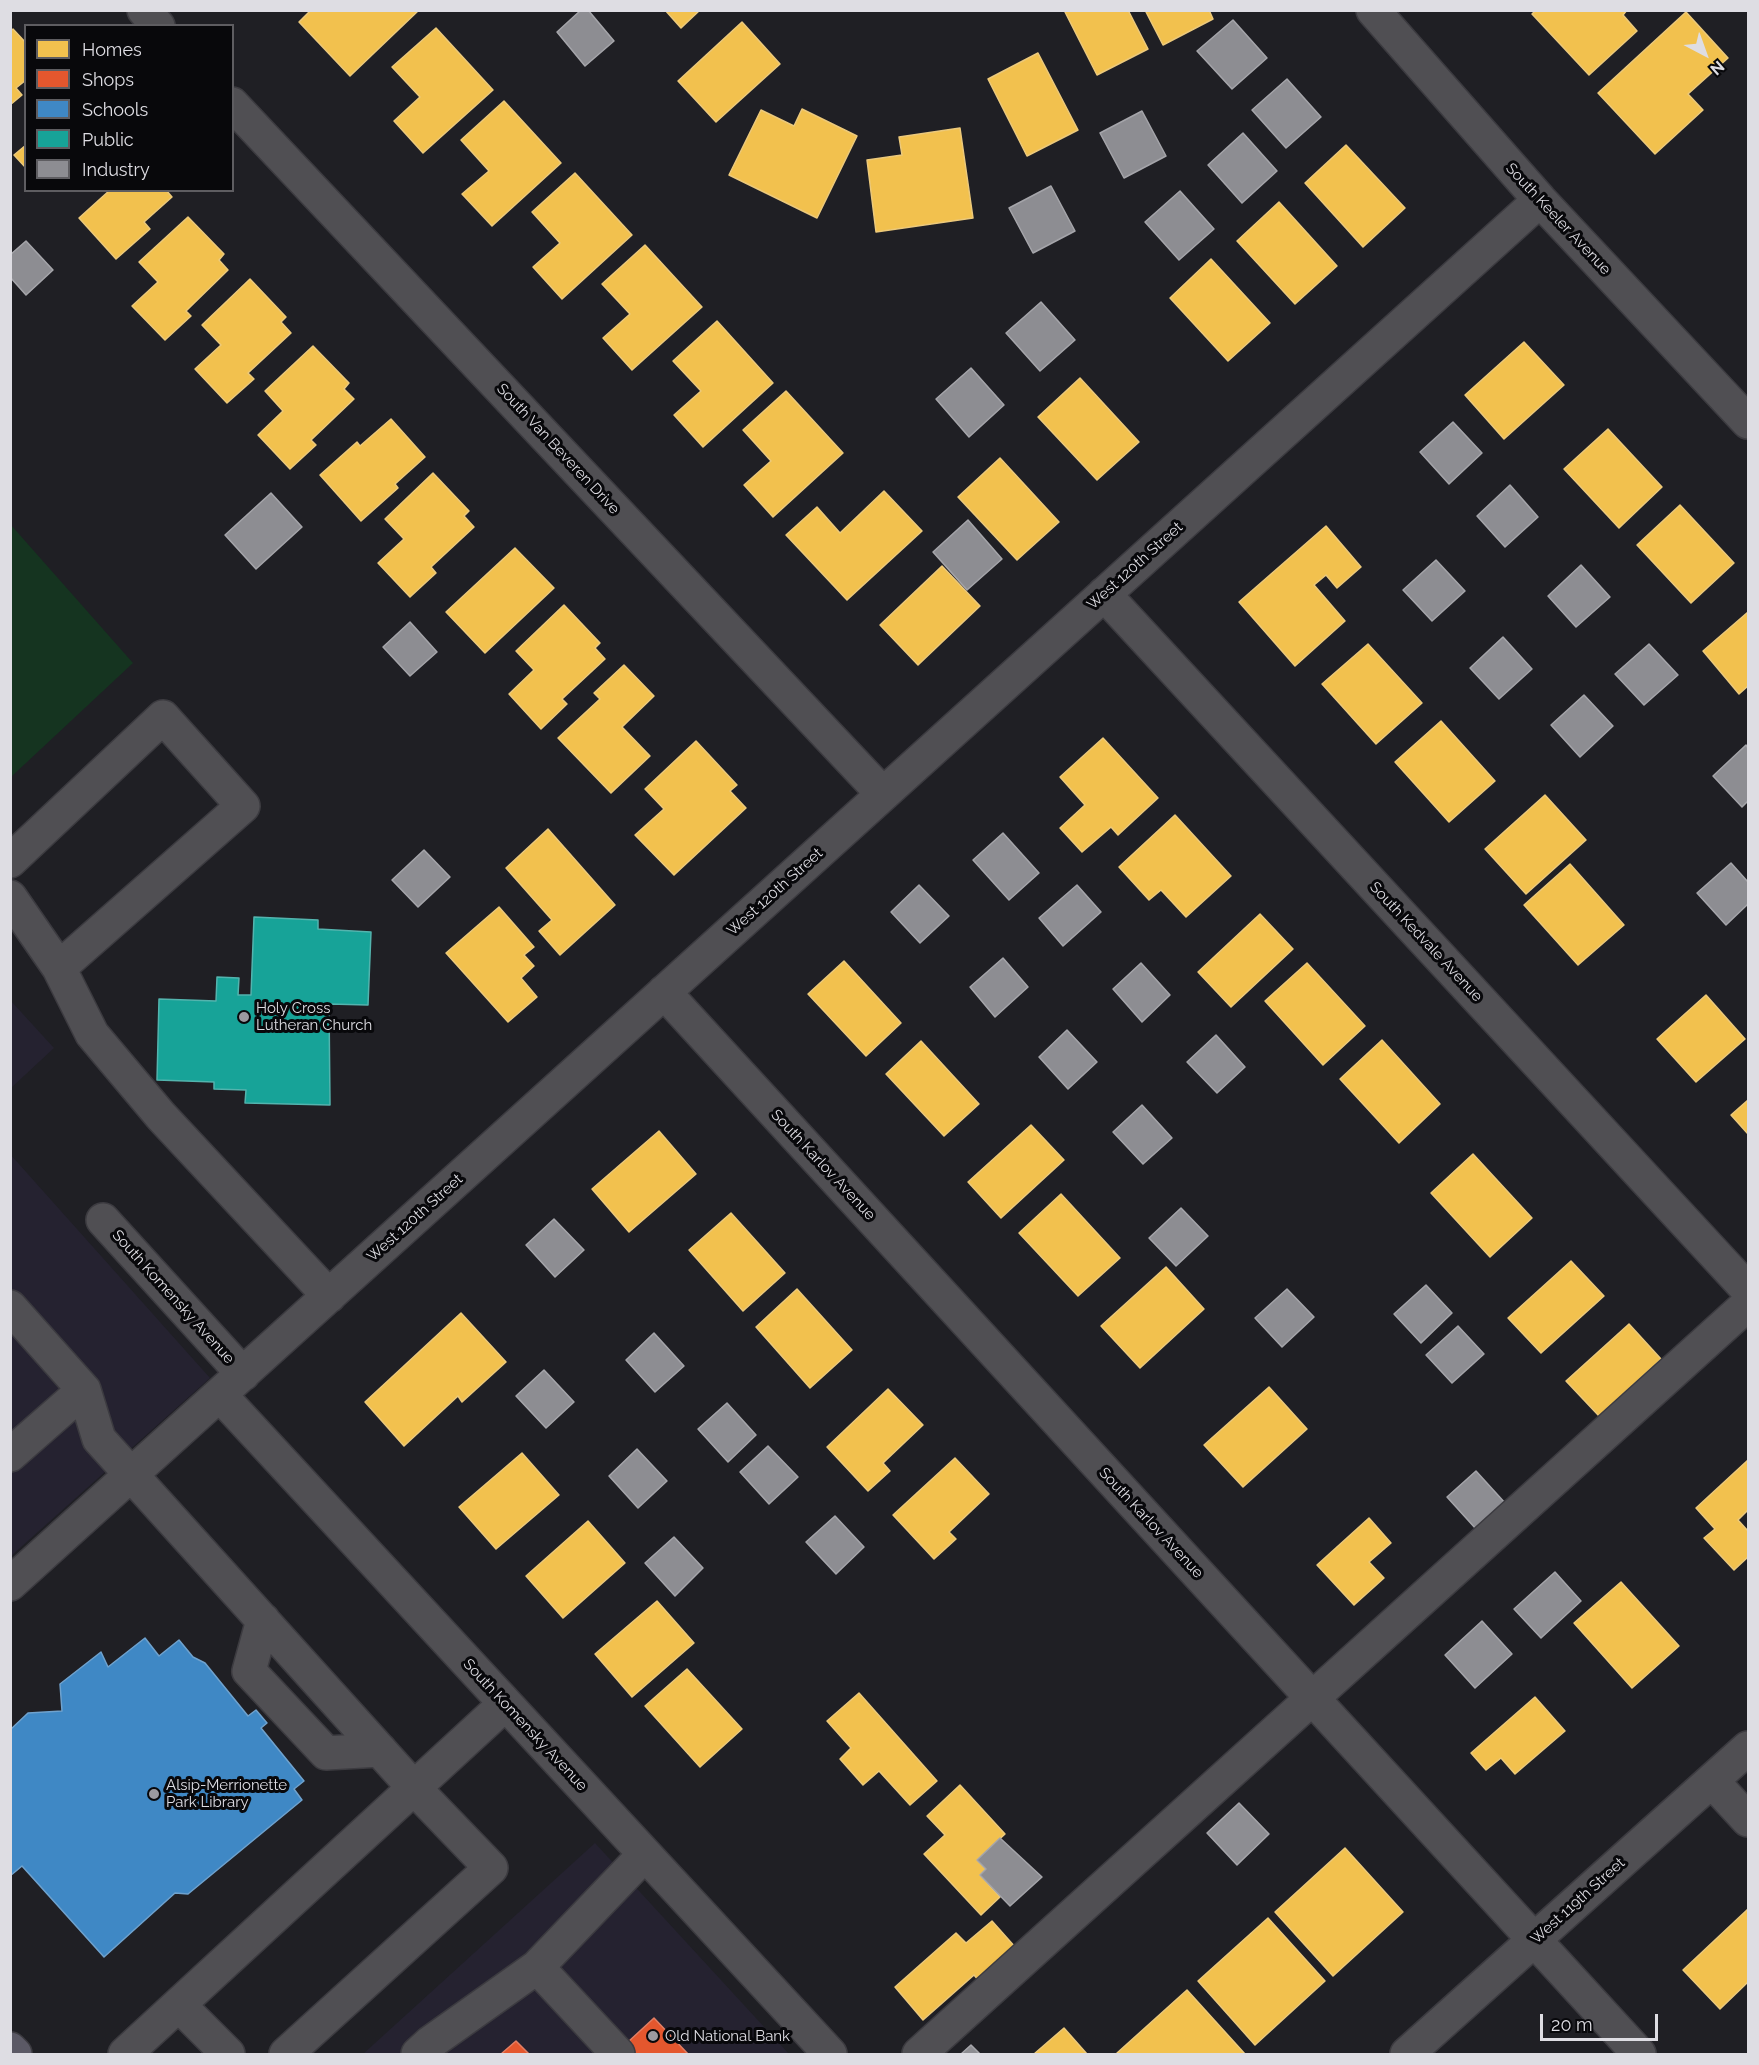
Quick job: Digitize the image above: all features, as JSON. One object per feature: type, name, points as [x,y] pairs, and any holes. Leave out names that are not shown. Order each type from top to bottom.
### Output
[{"type":"main road","points":[[10,2049],[15,2055]]},
{"type":"street","points":[[144,10],[156,24]]},
{"type":"street","name":"South Keeler Avenue","points":[[1373,10],[1540,200],[1749,422]]},
{"type":"street","name":"South Van Beveren Drive","points":[[234,106],[883,794]]},
{"type":"street","name":"West 120th Street","points":[[10,1584],[1540,200]]},
{"type":"street","name":"South Kedvale Avenue","points":[[1104,594],[1749,1290]]},
{"type":"street","points":[[10,861],[163,717],[243,806],[59,968]]},
{"type":"street","points":[[10,897],[59,968],[92,1034],[161,1116],[329,1296]]},
{"type":"street","name":"South Karlov Avenue","points":[[664,992],[1639,2055]]},
{"type":"street","name":"South Komensky Avenue","points":[[103,1220],[232,1384],[506,1704],[830,2055]]},
{"type":"street","points":[[919,2055],[1749,1304]]},
{"type":"street","points":[[14,1319],[84,1390],[99,1439],[380,1750],[491,1868],[286,2055]]},
{"type":"street","points":[[10,1455],[84,1390]]},
{"type":"street","points":[[263,1620],[249,1671],[326,1753],[380,1750]]},
{"type":"street","points":[[125,2055],[506,1704]]},
{"type":"street","name":"West 119th Street","points":[[1407,2055],[1749,1748]]},
{"type":"street","points":[[1712,1780],[1749,1820]]},
{"type":"street","points":[[418,2055],[430,2043],[537,1967],[645,1854]]},
{"type":"street","points":[[537,1967],[618,2055]]},
{"type":"street","points":[[179,2005],[228,2055]]},
{"type":"shaded area","points":[[11,1001],[54,1048],[11,1088]]},
{"type":"shaded area","points":[[10,1154],[210,1378],[11,1556],[10,1556]]},
{"type":"shaded area","points":[[595,1843],[789,2054],[363,2054]]},
{"type":"green space","points":[[11,525],[133,663],[10,777]]},
{"type":"building: Homes","points":[[311,10],[419,10],[350,76],[299,22]]},
{"type":"building: Homes","points":[[665,10],[700,10],[681,28]]},
{"type":"building: Homes","points":[[1064,10],[1128,10],[1148,49],[1097,75]]},
{"type":"building: Homes","points":[[1145,10],[1209,10],[1213,19],[1163,45]]},
{"type":"building: Homes","points":[[1536,10],[1627,10],[1623,15],[1637,31],[1589,75],[1532,14]]},
{"type":"building: Homes","points":[[1686,12],[1728,58],[1688,94],[1703,110],[1655,154],[1598,93]]},
{"type":"building: Homes","points":[[742,22],[780,64],[716,122],[678,81]]},
{"type":"building: Homes","points":[[436,28],[493,90],[423,153],[394,121],[420,97],[392,67]]},
{"type":"building: Homes","points":[[13,29],[24,41],[24,82],[16,88],[22,95],[10,105],[10,31]]},
{"type":"building: Homes","points":[[1038,53],[1078,130],[1027,156],[988,79]]},
{"type":"building: Homes","points":[[504,101],[561,163],[492,226],[462,194],[489,171],[461,140]]},
{"type":"building: Homes","points":[[802,109],[857,136],[817,218],[729,175],[761,110],[794,126]]},
{"type":"building: Homes","points":[[960,128],[973,218],[876,232],[867,160],[902,155],[899,137]]},
{"type":"building: Homes","points":[[1346,145],[1405,208],[1363,247],[1305,183]]},
{"type":"building: Homes","points":[[24,147],[24,166],[14,155]]},
{"type":"building: Homes","points":[[575,173],[632,235],[562,299],[533,267],[560,243],[532,212]]},
{"type":"building: Homes","points":[[108,192],[168,192],[172,197],[144,222],[150,229],[116,259],[79,218]]},
{"type":"building: Homes","points":[[1279,202],[1337,266],[1295,304],[1237,241]]},
{"type":"building: Homes","points":[[188,217],[224,254],[219,260],[228,270],[186,311],[191,316],[165,340],[132,306],[158,282],[139,262]]},
{"type":"building: Homes","points":[[645,245],[702,307],[632,370],[603,338],[630,314],[602,284]]},
{"type":"building: Homes","points":[[1211,259],[1270,323],[1228,361],[1170,298]]},
{"type":"building: Homes","points":[[250,279],[286,317],[281,322],[291,333],[248,373],[254,379],[227,403],[195,369],[221,345],[202,325]]},
{"type":"building: Homes","points":[[717,321],[773,383],[703,447],[674,415],[701,391],[673,361]]},
{"type":"building: Homes","points":[[1524,342],[1564,385],[1504,439],[1465,395]]},
{"type":"building: Homes","points":[[313,346],[349,383],[344,389],[354,399],[311,440],[316,445],[290,469],[258,435],[283,411],[265,391]]},
{"type":"building: Homes","points":[[1080,378],[1139,442],[1097,480],[1038,417]]},
{"type":"building: Homes","points":[[786,391],[843,453],[773,517],[744,485],[771,461],[743,430]]},
{"type":"building: Homes","points":[[391,419],[425,457],[395,484],[398,488],[361,521],[320,475],[357,442],[360,446]]},
{"type":"building: Homes","points":[[1608,429],[1662,487],[1619,528],[1564,469]]},
{"type":"building: Homes","points":[[1000,458],[1059,522],[1017,560],[958,497]]},
{"type":"building: Homes","points":[[433,473],[469,511],[464,516],[474,527],[431,567],[436,573],[410,597],[378,563],[404,539],[385,519]]},
{"type":"building: Homes","points":[[884,491],[922,531],[847,600],[786,535],[817,507],[840,533]]},
{"type":"building: Homes","points":[[1680,505],[1734,563],[1691,603],[1637,545]]},
{"type":"building: Homes","points":[[1326,526],[1361,567],[1337,588],[1326,575],[1314,585],[1345,621],[1295,666],[1239,602]]},
{"type":"building: Homes","points":[[515,548],[554,588],[485,653],[446,612]]},
{"type":"building: Homes","points":[[942,566],[980,606],[918,665],[880,625]]},
{"type":"building: Homes","points":[[564,605],[600,643],[595,648],[605,659],[562,699],[567,704],[541,729],[509,694],[534,670],[516,651]]},
{"type":"building: Homes","points":[[1748,612],[1748,686],[1739,694],[1703,651]]},
{"type":"building: Homes","points":[[1368,644],[1422,703],[1376,744],[1322,684]]},
{"type":"building: Homes","points":[[624,665],[654,696],[622,727],[650,756],[611,793],[558,738],[600,699],[594,693]]},
{"type":"building: Homes","points":[[1441,721],[1495,781],[1449,822],[1395,762]]},
{"type":"building: Homes","points":[[1103,738],[1158,798],[1118,835],[1111,827],[1082,852],[1060,828],[1085,805],[1060,777]]},
{"type":"building: Homes","points":[[696,741],[737,785],[730,791],[746,808],[674,875],[635,835],[664,809],[645,789]]},
{"type":"building: Homes","points":[[1545,795],[1586,840],[1526,894],[1485,849]]},
{"type":"building: Homes","points":[[1175,815],[1231,876],[1186,917],[1161,890],[1149,900],[1119,867]]},
{"type":"building: Homes","points":[[548,829],[615,905],[560,955],[539,931],[552,920],[506,868]]},
{"type":"building: Homes","points":[[1570,864],[1624,925],[1578,965],[1524,905]]},
{"type":"building: Homes","points":[[499,907],[534,947],[524,955],[534,966],[521,978],[537,997],[508,1022],[446,953]]},
{"type":"building: Homes","points":[[1260,914],[1293,949],[1231,1007],[1198,972]]},
{"type":"building: Homes","points":[[844,961],[901,1023],[866,1056],[808,994]]},
{"type":"building: Homes","points":[[1307,963],[1365,1026],[1323,1065],[1265,1001]]},
{"type":"building: Homes","points":[[1706,995],[1745,1039],[1696,1082],[1657,1039]]},
{"type":"building: Homes","points":[[1382,1040],[1440,1104],[1399,1143],[1340,1079]]},
{"type":"building: Homes","points":[[921,1041],[979,1104],[944,1136],[886,1074]]},
{"type":"building: Homes","points":[[1748,1100],[1748,1134],[1731,1115]]},
{"type":"building: Homes","points":[[1031,1125],[1064,1160],[1001,1218],[968,1182]]},
{"type":"building: Homes","points":[[659,1131],[696,1174],[629,1232],[592,1189]]},
{"type":"building: Homes","points":[[1473,1154],[1532,1218],[1490,1257],[1431,1193]]},
{"type":"building: Homes","points":[[1061,1194],[1120,1258],[1078,1296],[1019,1233]]},
{"type":"building: Homes","points":[[731,1213],[785,1273],[743,1311],[689,1250]]},
{"type":"building: Homes","points":[[1571,1261],[1604,1296],[1541,1353],[1508,1318]]},
{"type":"building: Homes","points":[[1166,1267],[1204,1309],[1140,1368],[1101,1326]]},
{"type":"building: Homes","points":[[797,1289],[852,1350],[810,1388],[756,1327]]},
{"type":"building: Homes","points":[[461,1313],[506,1362],[462,1402],[458,1396],[404,1446],[365,1402]]},
{"type":"building: Homes","points":[[1629,1324],[1661,1359],[1599,1416],[1566,1381]]},
{"type":"building: Homes","points":[[1269,1387],[1307,1429],[1243,1487],[1204,1445]]},
{"type":"building: Homes","points":[[888,1389],[923,1425],[883,1463],[890,1471],[868,1491],[827,1447]]},
{"type":"building: Homes","points":[[522,1453],[559,1495],[496,1549],[459,1507]]},
{"type":"building: Homes","points":[[955,1458],[989,1494],[949,1532],[956,1539],[934,1559],[893,1515]]},
{"type":"building: Homes","points":[[1748,1460],[1748,1510],[1738,1520],[1748,1531],[1748,1557],[1734,1570],[1704,1538],[1715,1529],[1696,1508]]},
{"type":"building: Homes","points":[[1369,1518],[1391,1543],[1369,1562],[1384,1578],[1354,1605],[1317,1565]]},
{"type":"building: Homes","points":[[588,1521],[625,1563],[563,1618],[526,1576]]},
{"type":"building: Homes","points":[[1621,1582],[1679,1646],[1632,1688],[1574,1623]]},
{"type":"building: Homes","points":[[657,1601],[694,1643],[632,1697],[595,1654]]},
{"type":"building: Homes","points":[[687,1669],[742,1729],[700,1767],[645,1706]]},
{"type":"building: Homes","points":[[859,1693],[937,1781],[910,1805],[879,1771],[863,1785],[840,1759],[851,1748],[827,1721]]},
{"type":"building: Homes","points":[[1535,1697],[1565,1731],[1515,1774],[1501,1758],[1486,1770],[1471,1753]]},
{"type":"building: Homes","points":[[960,1785],[1005,1834],[977,1860],[986,1869],[980,1875],[1000,1897],[981,1915],[924,1854],[945,1835],[927,1816]]},
{"type":"building: Homes","points":[[1345,1848],[1403,1912],[1333,1976],[1275,1912]]},
{"type":"building: Homes","points":[[1748,1909],[1748,1982],[1720,2009],[1683,1970]]},
{"type":"building: Homes","points":[[1268,1918],[1325,1981],[1255,2045],[1198,1981]]},
{"type":"building: Homes","points":[[992,1921],[1016,1948],[979,1981],[974,1975],[923,2020],[895,1987],[956,1933],[966,1943]]},
{"type":"building: Homes","points":[[1187,1990],[1245,2054],[1117,2053]]},
{"type":"building: Homes","points":[[1064,2028],[1087,2054],[1034,2054]]},
{"type":"building: Shops","name":"Old National Bank","points":[[654,2018],[688,2054],[615,2054]]},
{"type":"building: Shops","points":[[516,2041],[529,2054],[501,2054]]},
{"type":"building: Schools","name":"Alsip-Merrionette Park Library","points":[[145,1638],[159,1656],[179,1640],[193,1657],[205,1663],[248,1716],[256,1710],[267,1723],[261,1728],[304,1781],[294,1789],[302,1800],[188,1894],[175,1893],[104,1957],[22,1866],[10,1876],[10,1730],[28,1713],[62,1711],[60,1684],[101,1652],[108,1667]]},
{"type":"building: Public","name":"Holy Cross Lutheran Church","points":[[254,917],[318,920],[318,929],[371,932],[368,1005],[329,1004],[330,1105],[245,1103],[246,1090],[214,1089],[214,1082],[157,1080],[159,999],[216,1001],[217,977],[239,978],[238,995],[251,995]]},
{"type":"building: Industry","points":[[581,10],[588,10],[614,41],[585,66],[557,32]]},
{"type":"building: Industry","points":[[1233,20],[1267,58],[1232,89],[1197,51]]},
{"type":"building: Industry","points":[[1287,79],[1321,117],[1286,148],[1252,110]]},
{"type":"building: Industry","points":[[1142,111],[1166,156],[1124,178],[1100,133]]},
{"type":"building: Industry","points":[[1243,133],[1277,171],[1242,203],[1208,165]]},
{"type":"building: Industry","points":[[1051,186],[1075,231],[1033,253],[1009,208]]},
{"type":"building: Industry","points":[[1180,191],[1214,229],[1179,260],[1145,222]]},
{"type":"building: Industry","points":[[26,241],[53,270],[26,295],[10,277],[10,255]]},
{"type":"building: Industry","points":[[1041,302],[1075,340],[1040,371],[1006,333]]},
{"type":"building: Industry","points":[[971,368],[1004,405],[969,437],[936,399]]},
{"type":"building: Industry","points":[[1453,422],[1482,453],[1449,484],[1420,452]]},
{"type":"building: Industry","points":[[1510,485],[1538,517],[1505,547],[1477,516]]},
{"type":"building: Industry","points":[[271,493],[302,527],[256,569],[225,535]]},
{"type":"building: Industry","points":[[968,520],[1002,559],[967,590],[933,552]]},
{"type":"building: Industry","points":[[1436,560],[1465,591],[1432,621],[1403,590]]},
{"type":"building: Industry","points":[[1581,565],[1610,597],[1576,627],[1548,596]]},
{"type":"building: Industry","points":[[410,622],[437,652],[410,676],[383,647]]},
{"type":"building: Industry","points":[[1503,637],[1532,669],[1499,699],[1470,668]]},
{"type":"building: Industry","points":[[1649,644],[1678,675],[1644,705],[1615,674]]},
{"type":"building: Industry","points":[[1584,695],[1613,726],[1580,757],[1551,725]]},
{"type":"building: Industry","points":[[1746,745],[1748,748],[1748,801],[1742,807],[1713,776]]},
{"type":"building: Industry","points":[[1003,833],[1039,873],[1009,900],[973,860]]},
{"type":"building: Industry","points":[[424,850],[450,877],[418,907],[392,880]]},
{"type":"building: Industry","points":[[1731,863],[1748,882],[1748,904],[1726,925],[1697,893]]},
{"type":"building: Industry","points":[[919,885],[949,916],[920,943],[891,912]]},
{"type":"building: Industry","points":[[1077,885],[1101,912],[1063,946],[1039,918]]},
{"type":"building: Industry","points":[[1003,958],[1028,987],[995,1017],[970,987]]},
{"type":"building: Industry","points":[[1141,963],[1170,995],[1142,1022],[1113,989]]},
{"type":"building: Industry","points":[[1067,1030],[1097,1062],[1068,1089],[1039,1057]]},
{"type":"building: Industry","points":[[1216,1035],[1245,1067],[1217,1093],[1187,1062]]},
{"type":"building: Industry","points":[[1142,1105],[1172,1138],[1143,1164],[1113,1132]]},
{"type":"building: Industry","points":[[1181,1208],[1208,1236],[1176,1266],[1149,1238]]},
{"type":"building: Industry","points":[[554,1219],[584,1250],[555,1277],[526,1245]]},
{"type":"building: Industry","points":[[1426,1285],[1452,1313],[1421,1343],[1394,1314]]},
{"type":"building: Industry","points":[[1287,1289],[1314,1317],[1282,1347],[1255,1318]]},
{"type":"building: Industry","points":[[1458,1326],[1484,1354],[1452,1383],[1426,1355]]},
{"type":"building: Industry","points":[[654,1333],[684,1366],[655,1392],[626,1360]]},
{"type":"building: Industry","points":[[544,1370],[574,1402],[546,1428],[516,1396]]},
{"type":"building: Industry","points":[[727,1403],[756,1435],[728,1462],[698,1429]]},
{"type":"building: Industry","points":[[768,1446],[798,1477],[769,1504],[740,1472]]},
{"type":"building: Industry","points":[[637,1449],[667,1481],[638,1508],[609,1476]]},
{"type":"building: Industry","points":[[1476,1471],[1506,1504],[1476,1529],[1447,1497]]},
{"type":"building: Industry","points":[[835,1516],[864,1547],[836,1574],[806,1542]]},
{"type":"building: Industry","points":[[674,1537],[703,1568],[675,1596],[645,1563]]},
{"type":"building: Industry","points":[[1555,1572],[1581,1601],[1541,1638],[1514,1609]]},
{"type":"building: Industry","points":[[1482,1621],[1512,1654],[1475,1688],[1445,1655]]},
{"type":"building: Industry","points":[[1239,1803],[1269,1834],[1237,1865],[1207,1833]]},
{"type":"building: Industry","points":[[1000,1838],[1042,1877],[1010,1906],[980,1875],[986,1869],[977,1860]]},
{"type":"building: Industry","points":[[971,2045],[980,2054],[961,2054]]},
{"type":"place","name":"Holy Cross Lutheran Church","points":[[244,1017]]},
{"type":"place","name":"Alsip-Merrionette Park Library","points":[[154,1794]]},
{"type":"place","name":"Old National Bank","points":[[653,2036]]}]
